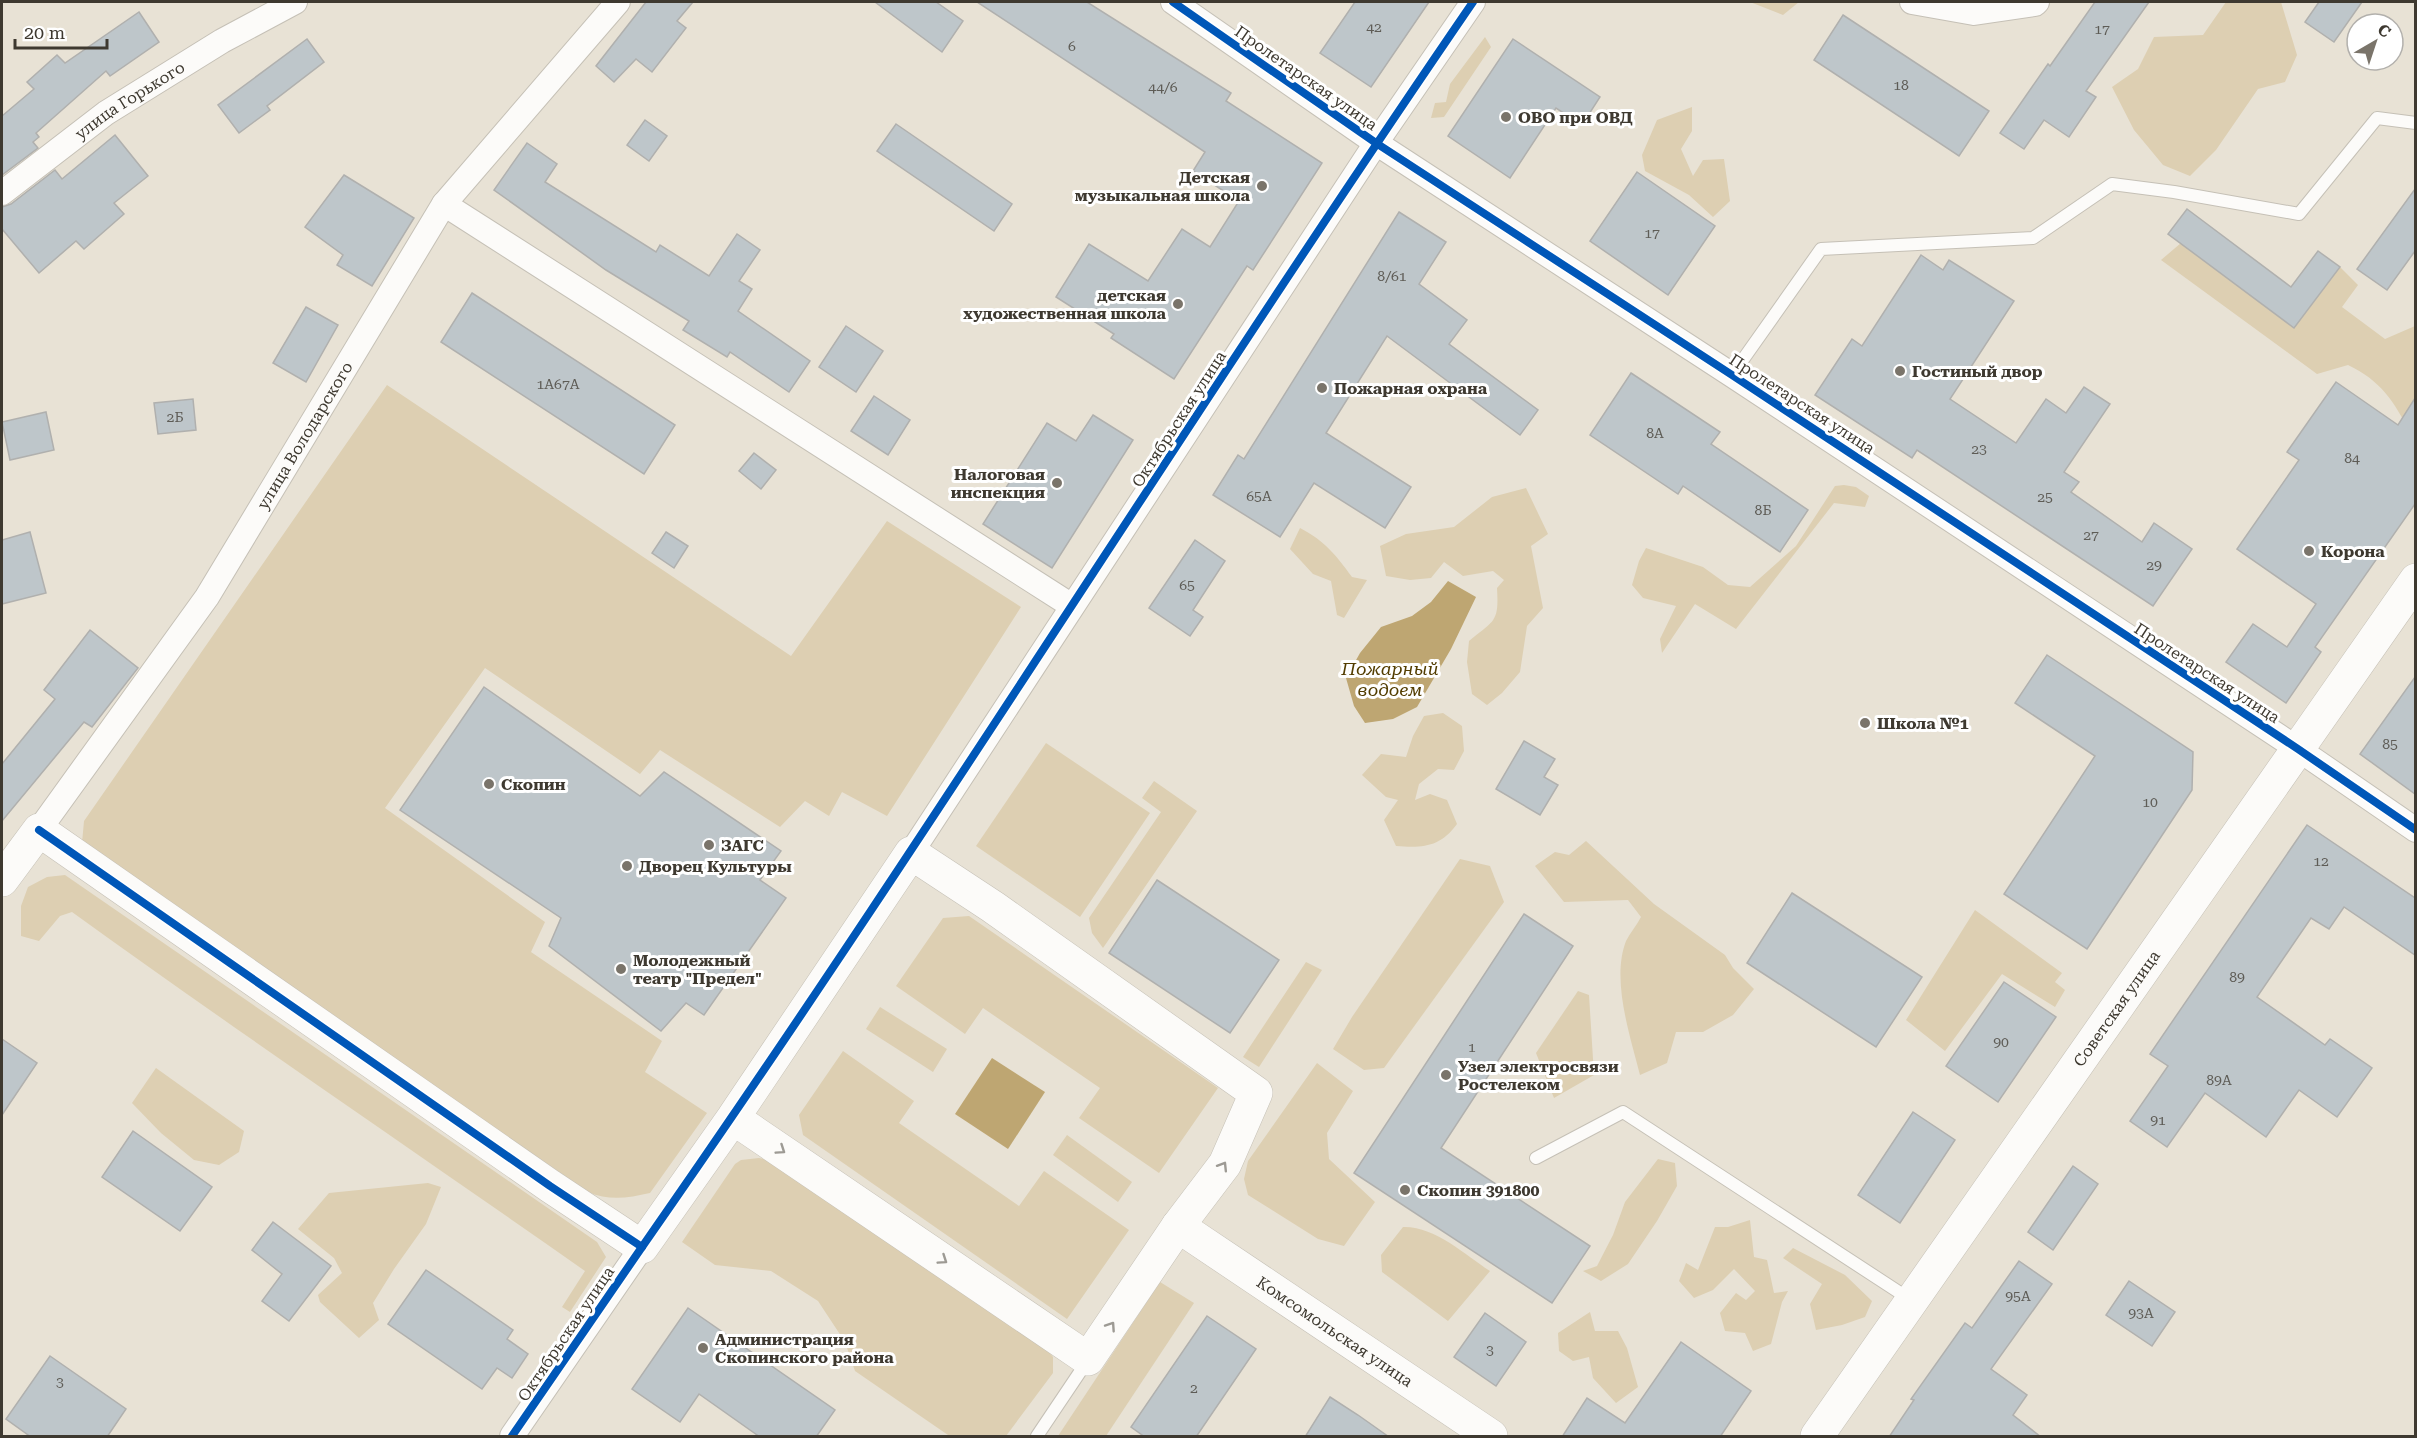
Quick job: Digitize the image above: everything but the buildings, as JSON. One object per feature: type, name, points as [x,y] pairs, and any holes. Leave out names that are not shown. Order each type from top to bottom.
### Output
[{"type":"street","name":"улица Горького","points":[[2,193],[106,113],[222,42],[295,2]]},
{"type":"street","name":"улица Володарского","points":[[2,880],[207,597],[444,204],[618,2]]},
{"type":"street","name":"Пролетарская улица","points":[[1173,2],[1376,143],[2298,749],[2415,830]]},
{"type":"street","name":"Октябрьская улица","points":[[911,853],[1376,143],[1473,2]]},
{"type":"street","points":[[1912,2],[1974,13],[2037,2]]},
{"type":"street","points":[[444,204],[1072,606]]},
{"type":"street","name":"Советская улица","points":[[1817,1437],[2415,580]]},
{"type":"street","points":[[39,830],[642,1247],[733,1118],[911,853],[1003,913],[1256,1093],[1225,1164],[1178,1226],[1088,1359],[733,1118]]},
{"type":"street","name":"Комсомольская улица","points":[[1178,1226],[1491,1437]]},
{"type":"street","name":"Октябрьская улица","points":[[512,1437],[642,1247]]},
{"type":"lane","points":[[1732,375],[1821,249],[2033,238],[2112,184],[2174,192],[2299,214],[2377,118],[2415,123]]},
{"type":"lane","points":[[1536,1158],[1623,1112],[1912,1300]]},
{"type":"lane","points":[[1036,1437],[1088,1359]]},
{"type":"shaded area","points":[[1750,2],[1799,2],[1783,15]]},
{"type":"shaded area","points":[[2226,2],[2281,2],[2297,55],[2285,82],[2258,89],[2216,150],[2190,176],[2163,165],[2134,130],[2112,87],[2138,69],[2154,37],[2203,35]]},
{"type":"shaded area","points":[[1485,37],[1491,47],[1444,117],[1431,118],[1435,103],[1446,102],[1450,84]]},
{"type":"shaded area","points":[[1692,107],[1692,131],[1681,149],[1693,176],[1703,160],[1724,159],[1730,201],[1713,217],[1689,195],[1645,171],[1642,155],[1657,120]]},
{"type":"shaded area","points":[[2181,243],[2294,328],[2340,267],[2358,285],[2342,307],[2385,339],[2415,326],[2415,398],[2410,406],[2415,410],[2415,465],[2397,452],[2410,433],[2392,402],[2378,385],[2348,365],[2317,374],[2161,260]]},
{"type":"shaded area","points":[[387,385],[791,656],[887,521],[1021,607],[887,816],[842,792],[829,816],[805,801],[780,827],[660,750],[640,774],[485,668],[385,808],[545,922],[531,952],[662,1041],[645,1072],[707,1113],[650,1193],[619,1198],[603,1197],[588,1192],[82,843],[84,821]]},
{"type":"shaded area","points":[[1835,486],[1856,487],[1869,496],[1865,507],[1834,503],[1736,629],[1695,604],[1662,653],[1660,639],[1676,606],[1643,598],[1632,585],[1639,561],[1646,548],[1703,567],[1728,585],[1750,587],[1796,546]]},
{"type":"shaded area","points":[[1526,488],[1548,534],[1531,546],[1543,608],[1527,626],[1520,672],[1502,693],[1487,705],[1472,694],[1467,662],[1469,641],[1494,619],[1497,608],[1497,588],[1504,580],[1493,571],[1463,576],[1444,562],[1431,578],[1410,580],[1386,576],[1380,546],[1406,534],[1454,527],[1492,497]]},
{"type":"shaded area","points":[[1300,528],[1329,549],[1352,577],[1367,580],[1344,618],[1337,615],[1331,581],[1313,574],[1290,549]]},
{"type":"shaded area","points":[[1443,713],[1462,726],[1464,751],[1454,770],[1438,769],[1419,784],[1415,800],[1430,794],[1447,800],[1457,824],[1438,842],[1415,847],[1396,846],[1384,820],[1398,800],[1386,797],[1362,775],[1381,754],[1406,757],[1413,736],[1424,716]]},
{"type":"shaded area","points":[[1046,743],[1150,813],[1080,917],[976,846]]},
{"type":"shaded area","points":[[1154,781],[1197,811],[1103,948],[1092,933],[1089,918],[1161,812],[1142,798]]},
{"type":"shaded area","points":[[1586,841],[1654,904],[1725,955],[1733,968],[1754,989],[1733,1015],[1703,1032],[1676,1032],[1667,1063],[1640,1075],[1627,1025],[1620,973],[1626,941],[1641,917],[1628,900],[1564,902],[1535,866],[1555,852],[1569,855]]},
{"type":"shaded area","points":[[1460,859],[1490,866],[1504,902],[1384,1068],[1364,1070],[1333,1049],[1352,1017]]},
{"type":"shaded area","points":[[65,875],[597,1242],[606,1257],[570,1312],[562,1307],[585,1271],[263,1048],[72,912],[60,916],[39,941],[21,936],[21,906],[28,887],[47,877]]},
{"type":"shaded area","points":[[1975,910],[2062,973],[2055,982],[2065,990],[2055,1007],[2002,974],[1945,1051],[1906,1020]]},
{"type":"shaded area","points":[[969,916],[1218,1088],[1159,1173],[1079,1118],[1100,1088],[983,1008],[965,1034],[896,986],[943,918]]},
{"type":"shaded area","points":[[1306,962],[1322,970],[1259,1067],[1243,1057]]},
{"type":"shaded area","points":[[1578,991],[1589,995],[1594,1075],[1554,1098],[1536,1053]]},
{"type":"shaded area","points":[[880,1007],[947,1049],[933,1072],[866,1029]]},
{"type":"shaded area","points":[[843,1051],[914,1101],[899,1123],[1019,1206],[1044,1171],[1129,1230],[1067,1319],[803,1135],[799,1115]]},
{"type":"shaded area","points":[[1317,1063],[1353,1091],[1327,1133],[1329,1159],[1375,1202],[1344,1246],[1318,1239],[1248,1195],[1244,1179],[1248,1161]]},
{"type":"shaded area","points":[[156,1068],[244,1131],[239,1152],[219,1165],[194,1160],[161,1133],[132,1103]]},
{"type":"shaded area","points":[[1067,1135],[1132,1182],[1118,1202],[1053,1155]]},
{"type":"shaded area","points":[[759,1158],[778,1162],[1037,1338],[1053,1357],[1053,1373],[1006,1436],[948,1435],[855,1371],[845,1342],[818,1301],[771,1271],[715,1265],[682,1242],[735,1164],[741,1160]]},
{"type":"shaded area","points":[[1658,1159],[1675,1163],[1677,1186],[1657,1221],[1628,1264],[1601,1281],[1583,1271],[1597,1266],[1613,1235],[1625,1202]]},
{"type":"shaded area","points":[[428,1183],[441,1187],[426,1224],[373,1303],[379,1320],[359,1338],[320,1302],[318,1295],[342,1273],[334,1258],[298,1229],[329,1193]]},
{"type":"shaded area","points":[[1750,1220],[1754,1257],[1767,1260],[1774,1293],[1788,1291],[1782,1302],[1771,1344],[1753,1351],[1745,1333],[1725,1331],[1720,1313],[1736,1293],[1746,1300],[1755,1291],[1734,1269],[1713,1290],[1694,1298],[1679,1281],[1686,1263],[1698,1270],[1715,1227],[1728,1227]]},
{"type":"shaded area","points":[[1403,1227],[1427,1231],[1438,1236],[1490,1271],[1448,1321],[1382,1272],[1381,1255]]},
{"type":"shaded area","points":[[1793,1248],[1845,1275],[1872,1301],[1865,1317],[1842,1325],[1816,1330],[1810,1304],[1822,1284],[1783,1258]]},
{"type":"shaded area","points":[[1160,1282],[1194,1303],[1106,1436],[1058,1436]]},
{"type":"shaded area","points":[[1590,1312],[1595,1331],[1618,1331],[1627,1348],[1638,1387],[1616,1403],[1593,1378],[1589,1357],[1573,1361],[1559,1351],[1558,1333]]},
{"type":"water","name":"Пожарный водоем","points":[[1448,581],[1476,597],[1451,649],[1417,707],[1393,719],[1365,723],[1354,706],[1346,678],[1360,653],[1381,627],[1412,616],[1431,602]]},
{"type":"water","points":[[992,1058],[1045,1092],[1008,1149],[955,1114]]},
{"type":"cycle path","points":[[1173,2],[1376,143],[1732,375],[2298,749],[2416,830]]},
{"type":"cycle path","points":[[39,830],[550,1186],[642,1247],[853,938],[1264,312],[1473,2]]},
{"type":"cycle path","points":[[512,1436],[642,1247]]},
{"type":"place","name":"ОВО при ОВД","points":[[1506,117]]},
{"type":"place","name":"Детская музыкальная школа","points":[[1262,186]]},
{"type":"place","name":"детская художественная школа","points":[[1178,304]]},
{"type":"place","name":"Гостиный двор","points":[[1900,371]]},
{"type":"place","name":"Пожарная охрана","points":[[1322,388]]},
{"type":"place","name":"Налоговая инспекция","points":[[1057,483]]},
{"type":"place","name":"Корона","points":[[2309,551]]},
{"type":"place","name":"Школа №1","points":[[1865,723]]},
{"type":"place","name":"Скопин","points":[[489,784]]},
{"type":"place","name":"ЗАГС","points":[[709,845]]},
{"type":"place","name":"Дворец Культуры","points":[[627,866]]},
{"type":"place","name":"Молодежный театр \"Предел\"","points":[[621,969]]},
{"type":"place","name":"Узел электросвязи Ростелеком","points":[[1446,1075]]},
{"type":"place","name":"Скопин 391800","points":[[1405,1190]]},
{"type":"place","name":"Администрация Скопинского района","points":[[703,1348]]}]
